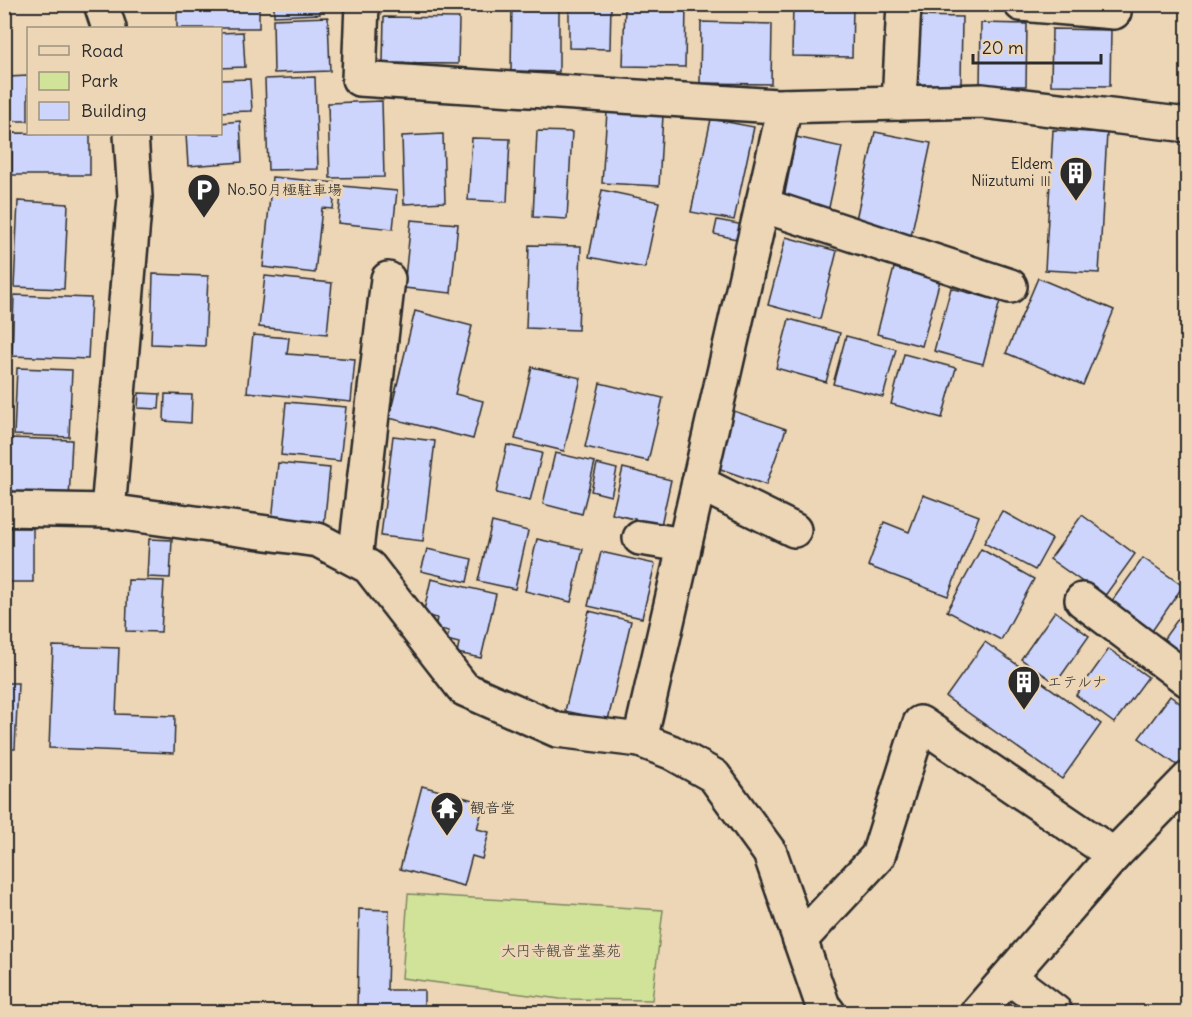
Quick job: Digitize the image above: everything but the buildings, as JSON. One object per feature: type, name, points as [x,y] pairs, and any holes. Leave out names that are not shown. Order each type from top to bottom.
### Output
[{"type":"street","points":[[101,4],[109,27]]},
{"type":"street","points":[[362,4],[359,79],[785,106],[982,101],[1188,125]]},
{"type":"street","points":[[899,103],[903,4]]},
{"type":"street","points":[[1021,4],[1114,12]]},
{"type":"street","points":[[640,740],[785,106]]},
{"type":"street","points":[[108,511],[135,197],[130,135]]},
{"type":"street","points":[[762,205],[1010,286]]},
{"type":"street","points":[[355,559],[387,279]]},
{"type":"street","points":[[699,483],[794,530]]},
{"type":"street","points":[[4,509],[108,511],[318,540],[369,567],[464,689],[557,730],[640,740],[671,752],[714,776],[770,853],[823,1006],[828,1012]]},
{"type":"street","points":[[640,537],[684,545]]},
{"type":"street","points":[[1082,600],[1188,680]]},
{"type":"street","points":[[800,940],[878,856],[920,723],[1114,855]]},
{"type":"street","points":[[978,1012],[1114,855],[1188,779]]},
{"type":"street","points":[[1009,977],[1055,1012]]},
{"type":"green space","name":"大円寺観音堂墓苑","points":[[408,894],[663,910],[652,1000],[560,999],[402,978]]},
{"type":"place","name":"Eldem Niizutumi Ⅲ","points":[[1076,202]]},
{"type":"place","name":"No.50月極駐車場","points":[[204,219]]},
{"type":"place","name":"エテルナ","points":[[1024,711]]},
{"type":"place","name":"観音堂","points":[[447,837]]}]
